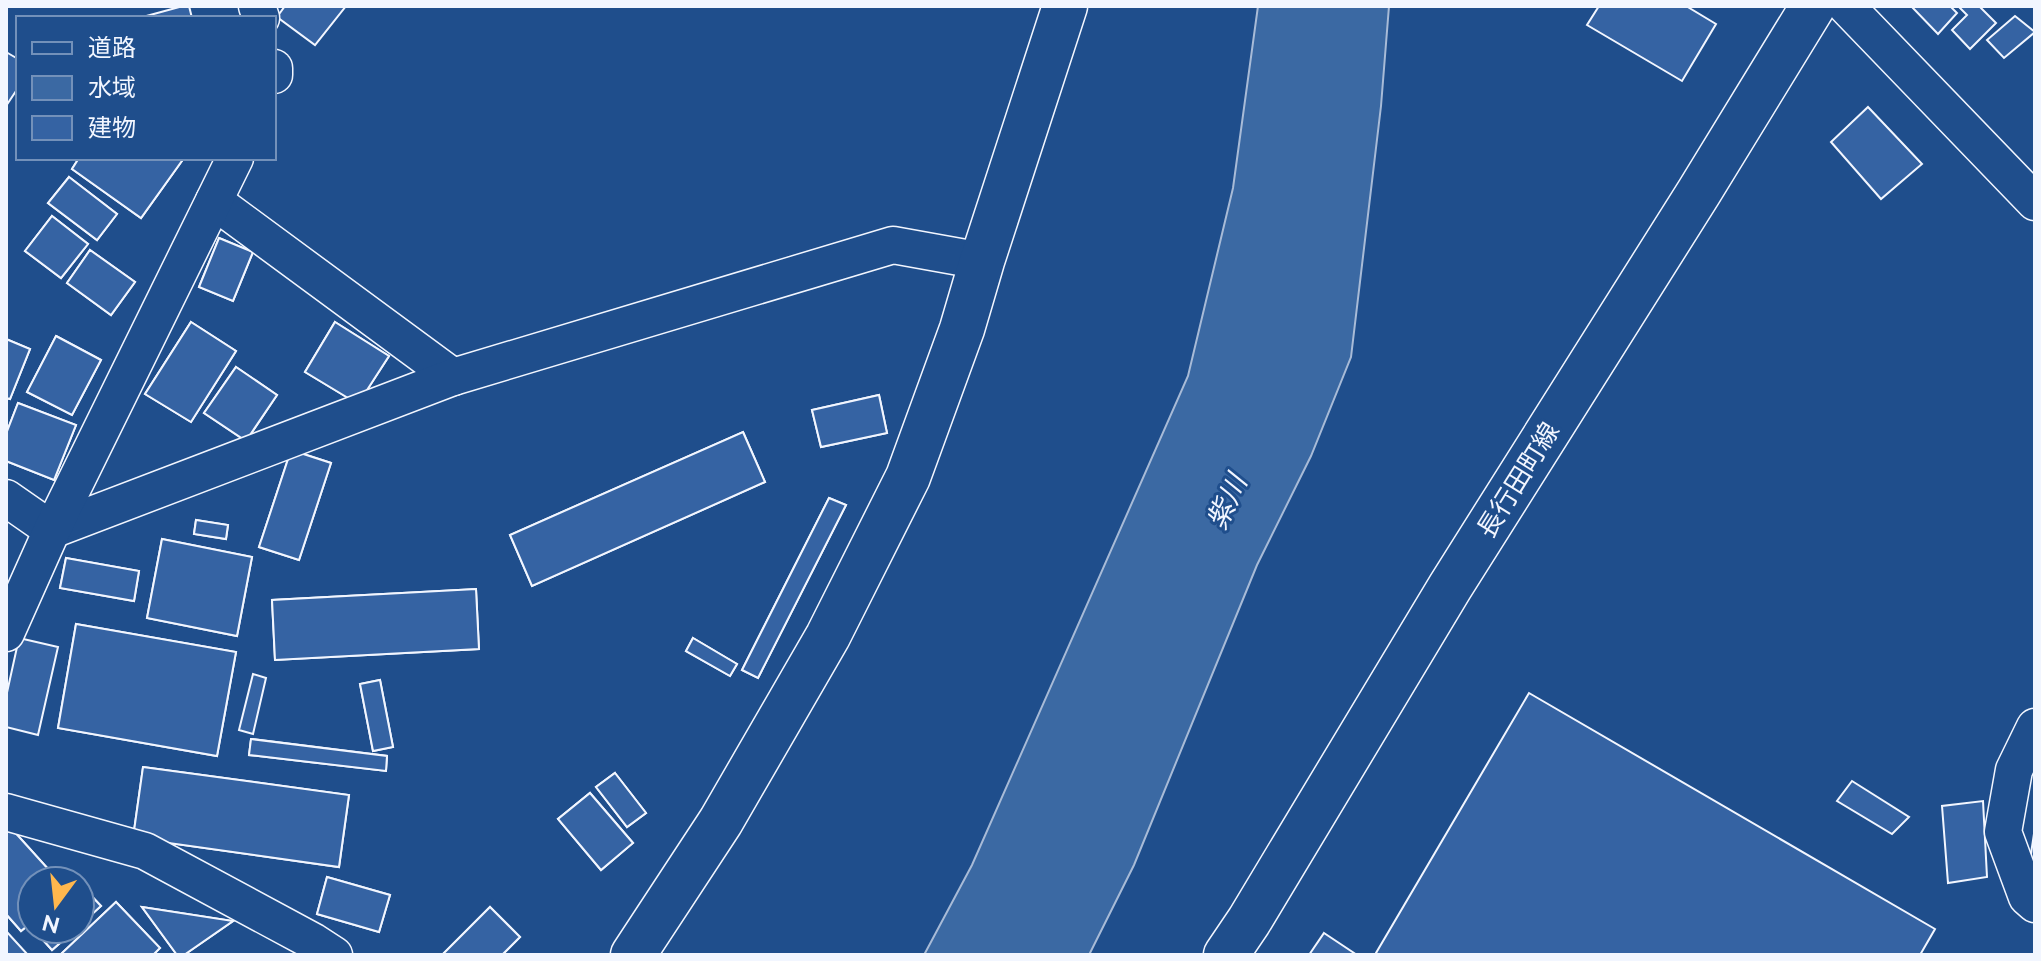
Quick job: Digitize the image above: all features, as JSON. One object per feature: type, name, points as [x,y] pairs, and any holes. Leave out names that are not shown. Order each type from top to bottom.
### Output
[{"type":"main road","points":[[633,955],[721,821],[828,636],[908,477],[962,329],[1065,6]]},
{"type":"main road","name":"長行田町線","points":[[1226,955],[1450,587],[1813,6]]},
{"type":"street","points":[[1846,6],[2035,202]]},
{"type":"street","points":[[6,633],[52,530],[234,160]]},
{"type":"street","points":[[214,201],[453,377]]},
{"type":"street","points":[[52,530],[453,377],[893,245],[982,261]]},
{"type":"street","points":[[6,498],[52,530]]},
{"type":"street","points":[[2035,727],[2014,770],[2003,832],[2027,897],[2035,904]]},
{"type":"street","points":[[6,812],[145,851],[334,955]]},
{"type":"water","name":"紫川","points":[[1258,6],[1389,6],[1381,106],[1351,357],[1311,456],[1257,565],[1134,865],[1089,955],[924,955],[972,865],[1188,376],[1233,188]]},
{"type":"building","points":[[189,6],[192,16],[146,16]]},
{"type":"building","points":[[285,6],[346,6],[315,45],[277,17]]},
{"type":"building","points":[[1599,6],[1686,6],[1716,24],[1682,81],[1587,25]]},
{"type":"building","points":[[1911,6],[1950,6],[1957,13],[1938,34]]},
{"type":"building","points":[[1958,6],[1979,6],[1996,23],[1970,49],[1952,30],[1967,15]]},
{"type":"building","points":[[2015,16],[2035,32],[2004,58],[1987,40]]},
{"type":"building","points":[[6,52],[16,58],[16,91],[6,106]]},
{"type":"building","points":[[1868,107],[1922,164],[1881,199],[1831,142]]},
{"type":"building","points":[[78,160],[183,160],[141,218],[72,169]]},
{"type":"building","points":[[78,160],[183,160],[141,218],[72,169]]},
{"type":"building","points":[[69,177],[117,214],[97,240],[48,203]]},
{"type":"building","points":[[69,177],[117,214],[97,240],[48,203]]},
{"type":"building","points":[[52,216],[88,244],[61,278],[25,251]]},
{"type":"building","points":[[52,216],[88,244],[61,278],[25,251]]},
{"type":"building","points":[[219,238],[253,252],[233,301],[199,287]]},
{"type":"building","points":[[219,238],[253,252],[233,301],[199,287]]},
{"type":"building","points":[[90,250],[135,282],[111,315],[67,283]]},
{"type":"building","points":[[90,250],[135,282],[111,315],[67,283]]},
{"type":"building","points":[[191,322],[236,351],[191,422],[145,394]]},
{"type":"building","points":[[191,322],[236,351],[191,422],[145,394]]},
{"type":"building","points":[[335,322],[389,356],[358,404],[305,372]]},
{"type":"building","points":[[335,322],[389,356],[358,404],[305,372]]},
{"type":"building","points":[[56,336],[101,360],[72,415],[27,392]]},
{"type":"building","points":[[56,336],[101,360],[72,415],[27,392]]},
{"type":"building","points":[[6,339],[30,349],[10,399],[6,398]]},
{"type":"building","points":[[6,339],[30,349],[10,399],[6,398]]},
{"type":"building","points":[[236,367],[277,395],[246,441],[204,413]]},
{"type":"building","points":[[236,367],[277,395],[246,441],[204,413]]},
{"type":"building","points":[[879,395],[887,433],[821,447],[812,410]]},
{"type":"building","points":[[879,395],[887,433],[821,447],[812,410]]},
{"type":"building","points":[[18,403],[76,425],[54,480],[6,461],[6,434]]},
{"type":"building","points":[[18,403],[76,425],[54,480],[6,461],[6,434]]},
{"type":"building","points":[[743,432],[765,482],[532,586],[510,535]]},
{"type":"building","points":[[743,432],[765,482],[532,586],[510,535]]},
{"type":"building","points":[[291,450],[331,463],[299,560],[259,547]]},
{"type":"building","points":[[291,450],[331,463],[299,560],[259,547]]},
{"type":"building","points":[[829,498],[846,505],[758,678],[742,670]]},
{"type":"building","points":[[829,498],[846,505],[758,678],[742,670]]},
{"type":"building","points":[[196,520],[228,525],[226,539],[194,534]]},
{"type":"building","points":[[196,520],[228,525],[226,539],[194,534]]},
{"type":"building","points":[[162,539],[252,557],[237,636],[147,618]]},
{"type":"building","points":[[162,539],[252,557],[237,636],[147,618]]},
{"type":"building","points":[[66,558],[139,571],[134,601],[60,588]]},
{"type":"building","points":[[66,558],[139,571],[134,601],[60,588]]},
{"type":"building","points":[[476,589],[479,649],[275,660],[272,600]]},
{"type":"building","points":[[476,589],[479,649],[275,660],[272,600]]},
{"type":"building","points":[[76,624],[236,652],[217,756],[58,728]]},
{"type":"building","points":[[76,624],[236,652],[217,756],[58,728]]},
{"type":"building","points":[[19,638],[58,647],[38,735],[6,727],[6,697]]},
{"type":"building","points":[[693,638],[737,664],[730,676],[686,651]]},
{"type":"building","points":[[693,638],[737,664],[730,676],[686,651]]},
{"type":"building","points":[[253,674],[266,678],[253,734],[239,730]]},
{"type":"building","points":[[380,680],[393,747],[373,751],[360,684]]},
{"type":"building","points":[[380,680],[393,747],[373,751],[360,684]]},
{"type":"building","points":[[1529,693],[1935,929],[1920,955],[1376,953]]},
{"type":"building","points":[[251,739],[387,756],[386,771],[249,755]]},
{"type":"building","points":[[251,739],[387,756],[386,771],[249,755]]},
{"type":"building","points":[[143,767],[349,795],[339,867],[133,838]]},
{"type":"building","points":[[143,767],[349,795],[339,867],[133,838]]},
{"type":"building","points":[[615,773],[646,813],[627,827],[596,787]]},
{"type":"building","points":[[615,773],[646,813],[627,827],[596,787]]},
{"type":"building","points":[[1852,781],[1909,817],[1892,834],[1837,801]]},
{"type":"building","points":[[590,793],[633,843],[601,870],[558,819]]},
{"type":"building","points":[[590,793],[633,843],[601,870],[558,819]]},
{"type":"building","points":[[1983,801],[1987,877],[1948,883],[1942,806]]},
{"type":"building","points":[[2035,827],[2035,868],[2029,867]]},
{"type":"building","points":[[11,828],[45,865],[16,865],[16,925],[6,914],[6,832]]},
{"type":"building","points":[[11,828],[45,865],[16,865],[16,925],[6,914],[6,832]]},
{"type":"building","points":[[327,877],[390,895],[379,932],[317,914]]},
{"type":"building","points":[[327,877],[390,895],[379,932],[317,914]]},
{"type":"building","points":[[116,902],[160,948],[153,955],[60,955],[71,945],[96,945],[96,921]]},
{"type":"building","points":[[116,902],[160,948],[153,955],[60,955],[71,945],[96,945],[96,921]]},
{"type":"building","points":[[142,907],[233,921],[184,955],[177,955]]},
{"type":"building","points":[[142,907],[233,921],[184,955],[177,955]]},
{"type":"building","points":[[490,907],[520,937],[502,955],[442,955]]},
{"type":"building","points":[[490,907],[520,937],[502,955],[442,955]]},
{"type":"building","points":[[6,931],[28,955],[6,955]]},
{"type":"building","points":[[1324,933],[1357,955],[1309,955]]}]
